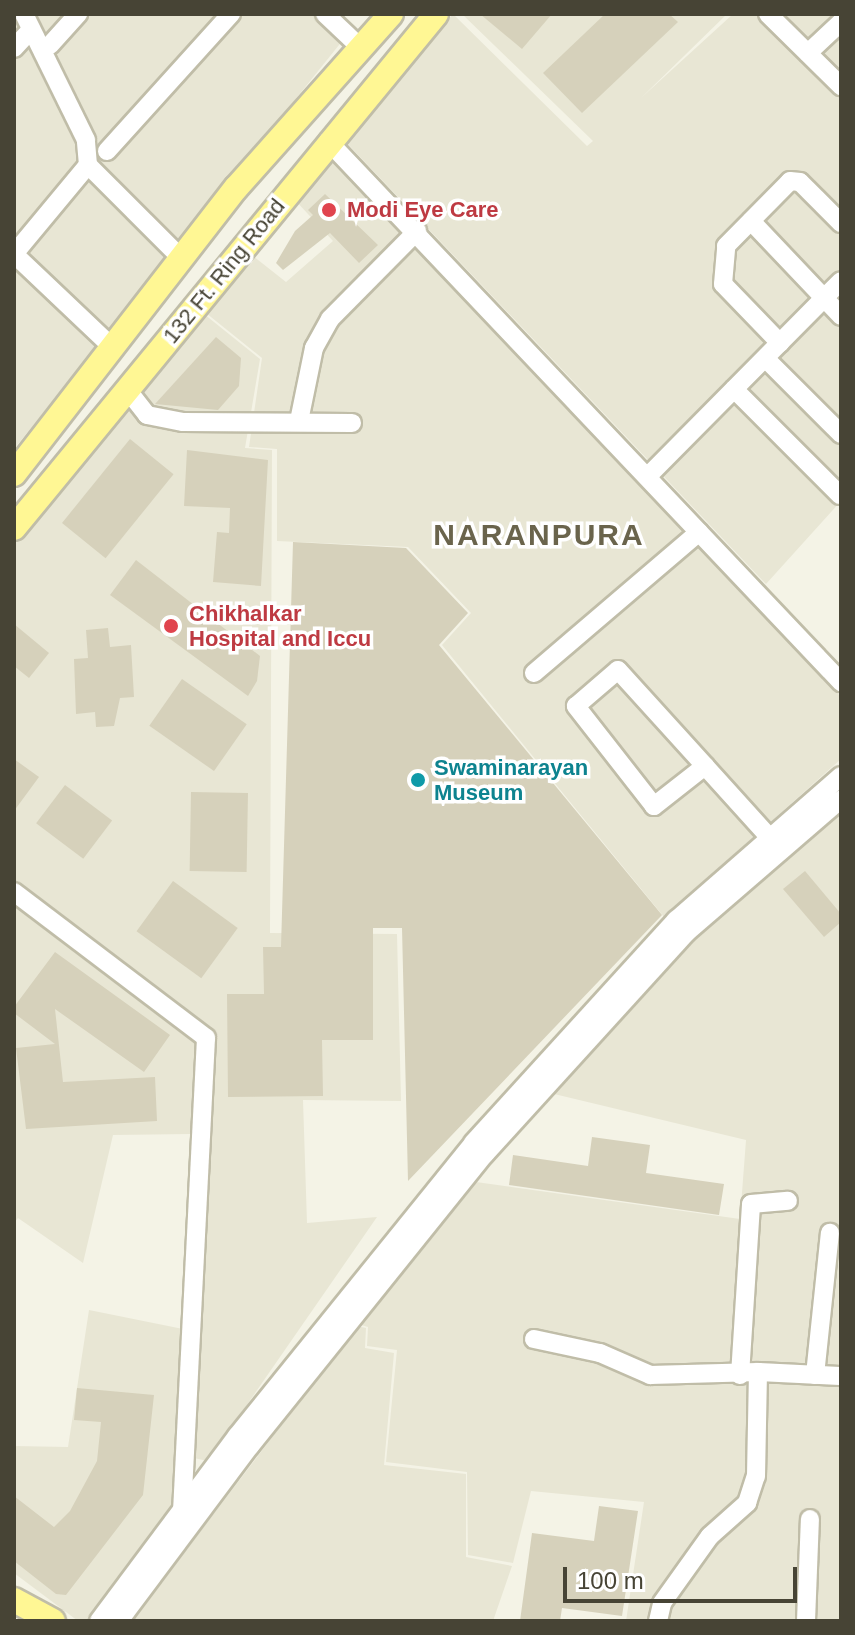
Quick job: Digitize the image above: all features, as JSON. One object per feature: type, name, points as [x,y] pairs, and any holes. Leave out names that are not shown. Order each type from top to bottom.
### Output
[{"type":"main road","name":"132 Ft. Ring Road","points":[[14,474],[180,257],[391,14]]},
{"type":"main road","name":"132 Ft. Ring Road","points":[[14,528],[126,388],[181,328],[328,141],[436,14]]},
{"type":"main road","points":[[14,1600],[53,1621]]},
{"type":"main road","points":[[14,1616],[22,1621]]},
{"type":"street","points":[[50,45],[78,14]]},
{"type":"street","points":[[107,151],[231,14]]},
{"type":"street","points":[[325,14],[361,48]]},
{"type":"street","points":[[768,14],[841,86]]},
{"type":"street","points":[[14,48],[27,22]]},
{"type":"street","points":[[27,22],[86,140],[88,165],[180,257]]},
{"type":"street","points":[[808,53],[841,22]]},
{"type":"street","points":[[328,141],[417,231],[841,682]]},
{"type":"street","points":[[88,165],[14,254],[113,348]]},
{"type":"street","points":[[780,343],[723,284],[726,246],[790,181],[800,182],[841,223]]},
{"type":"street","points":[[751,221],[841,316]]},
{"type":"street","points":[[299,421],[314,348],[330,319],[417,231]]},
{"type":"street","points":[[648,476],[841,281]]},
{"type":"street","points":[[766,359],[841,434]]},
{"type":"street","points":[[126,388],[147,415],[183,422],[352,423]]},
{"type":"street","points":[[734,389],[840,495]]},
{"type":"street","points":[[534,673],[699,532]]},
{"type":"street","points":[[705,766],[654,806],[576,706],[618,670],[705,766],[770,838]]},
{"type":"street","points":[[99,1621],[182,1509],[473,1143],[676,920],[841,776]]},
{"type":"street","points":[[119,1621],[250,1446],[485,1154],[687,932],[841,799]]},
{"type":"street","points":[[14,892],[206,1038],[182,1509]]},
{"type":"street","points":[[658,1621],[662,1603],[710,1536],[747,1503],[756,1476],[749,1374],[751,1204],[788,1201]]},
{"type":"street","points":[[815,1375],[830,1233]]},
{"type":"street","points":[[534,1339],[600,1353],[650,1375],[841,1376]]},
{"type":"street","points":[[806,1621],[810,1519]]},
{"type":"shaded area","points":[[14,14],[316,14],[343,40],[14,449]]},
{"type":"shaded area","points":[[453,14],[587,146],[593,141],[462,14],[727,14],[641,98],[733,14],[761,14],[841,94],[841,501],[766,584],[342,138]]},
{"type":"shaded area","points":[[783,14],[841,14],[841,72]]},
{"type":"shaded area","points":[[333,152],[841,697],[841,759],[664,917],[442,645],[471,613],[408,547],[277,541],[277,449],[249,447],[262,358],[206,313],[253,256],[286,282],[333,241],[295,200]]},
{"type":"shaded area","points":[[204,314],[260,359],[245,448],[272,450],[270,933],[397,934],[401,1101],[303,1100],[307,1223],[377,1217],[208,1461],[189,1457],[211,1034],[14,883],[14,545]]},
{"type":"shaded area","points":[[841,807],[841,1621],[626,1621],[644,1502],[531,1491],[513,1563],[468,1555],[467,1472],[386,1462],[397,1350],[367,1346],[368,1327],[358,1324],[476,1182],[740,1219],[746,1140],[550,1093],[694,936]]},
{"type":"shaded area","points":[[14,903],[198,1042],[190,1134],[113,1135],[83,1263],[18,1218],[14,1223]]},
{"type":"shaded area","points":[[89,1310],[183,1329],[173,1506],[90,1621],[78,1621],[14,1573],[14,1446],[68,1447]]},
{"type":"shaded area","points":[[357,1326],[366,1328],[365,1348],[394,1353],[384,1465],[466,1474],[466,1557],[512,1566],[493,1621],[132,1621]]},
{"type":"building","points":[[480,14],[552,14],[522,49]]},
{"type":"building","points":[[605,14],[669,14],[678,22],[582,113],[543,73]]},
{"type":"building","points":[[325,194],[378,245],[359,263],[330,233],[283,270],[276,263],[295,231],[313,215],[308,210]]},
{"type":"building","points":[[216,337],[241,358],[239,386],[218,410],[155,404]]},
{"type":"building","points":[[130,439],[174,474],[106,558],[62,523]]},
{"type":"building","points":[[187,450],[268,460],[261,586],[213,582],[217,532],[229,533],[230,508],[184,506]]},
{"type":"building","name":"Swaminarayan Museum","points":[[293,542],[406,548],[468,613],[439,645],[662,915],[408,1181],[402,928],[373,928],[373,1040],[322,1040],[323,1096],[228,1097],[227,994],[264,994],[263,947],[281,947]]},
{"type":"building","points":[[136,560],[260,656],[257,681],[248,696],[110,595]]},
{"type":"building","points":[[14,624],[49,653],[29,678],[14,666]]},
{"type":"building","points":[[108,628],[110,647],[131,645],[134,697],[120,698],[114,726],[96,727],[95,712],[76,714],[74,659],[88,658],[86,630]]},
{"type":"building","points":[[182,679],[247,724],[214,771],[149,726]]},
{"type":"building","points":[[14,759],[39,777],[14,811]]},
{"type":"building","points":[[65,785],[112,821],[83,859],[36,823]]},
{"type":"building","points":[[191,792],[248,793],[247,872],[190,871]]},
{"type":"building","points":[[805,871],[841,914],[841,922],[824,937],[783,889]]},
{"type":"building","points":[[173,881],[238,928],[201,978],[137,931]]},
{"type":"building","points":[[55,952],[170,1035],[144,1072],[55,1009],[63,1082],[155,1077],[157,1121],[26,1129],[16,1048],[55,1044],[14,1013],[14,1007]]},
{"type":"building","points":[[592,1137],[650,1145],[646,1173],[724,1184],[719,1215],[509,1185],[513,1155],[588,1166]]},
{"type":"building","points":[[77,1388],[154,1395],[143,1495],[66,1595],[56,1594],[14,1561],[14,1496],[54,1527],[70,1511],[97,1461],[101,1422],[74,1420]]},
{"type":"building","points":[[599,1506],[638,1511],[622,1616],[562,1608],[560,1621],[520,1621],[532,1533],[594,1541]]},
{"type":"place","name":"Modi Eye Care","points":[[329,210]]},
{"type":"place","name":"Chikhalkar Hospital and Iccu","points":[[171,626]]},
{"type":"place","name":"Swaminarayan Museum","points":[[418,780]]},
{"type":"district","name":"NARANPURA","points":[[539,535]]}]
